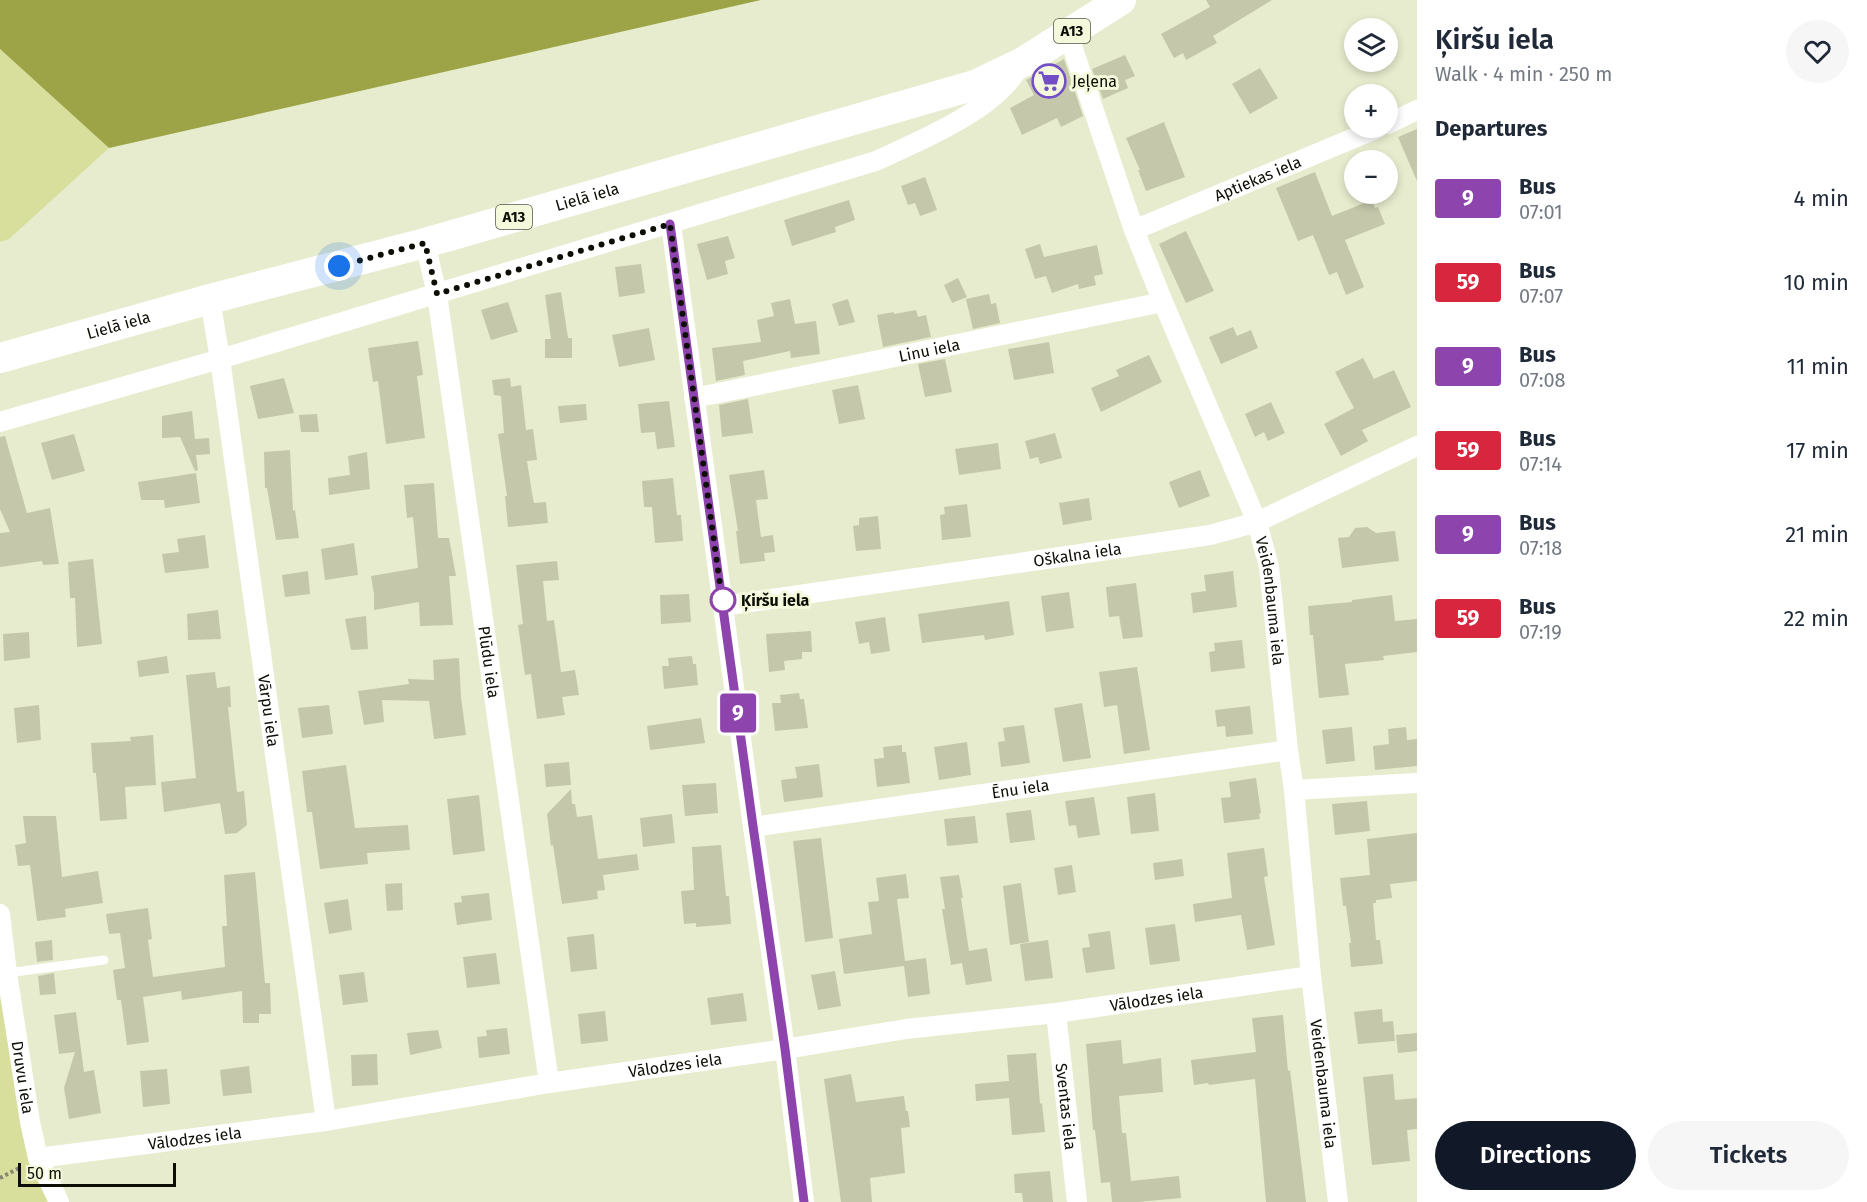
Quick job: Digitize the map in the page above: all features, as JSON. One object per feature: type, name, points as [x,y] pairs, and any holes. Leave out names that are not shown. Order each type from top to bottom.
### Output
[{"type":"main road","name":"Lielā iela","points":[[0,358],[210,299],[425,243],[975,85],[1023,62],[1121,0]]},
{"type":"street","name":"Veidenbauma iela","points":[[1068,34],[1134,230],[1257,522],[1269,567],[1294,790],[1311,976],[1338,1202]]},
{"type":"street","points":[[0,422],[437,294],[886,156],[946,129],[992,98],[1014,77],[1023,62]]},
{"type":"street","points":[[1398,119],[1417,110]]},
{"type":"street","name":"Aptiekas iela","points":[[1134,230],[1354,138]]},
{"type":"street","points":[[670,224],[785,1049],[804,1202]]},
{"type":"street","name":"Plūdu iela","points":[[425,243],[437,294],[549,1083]]},
{"type":"street","name":"Vārpu iela","points":[[210,299],[326,1121]]},
{"type":"street","name":"Linu iela","points":[[694,398],[1163,302]]},
{"type":"street","name":"Oškalna iela","points":[[723,606],[1210,534],[1257,522],[1417,446]]},
{"type":"street","name":"Ēnu iela","points":[[753,826],[1288,750]]},
{"type":"street","points":[[1294,790],[1417,783]]},
{"type":"street","name":"Druvu iela","points":[[0,914],[30,1122],[38,1158],[59,1202]]},
{"type":"street","name":"Vālodzes iela","points":[[38,1158],[326,1121],[549,1083],[906,1029],[1056,1013],[1311,976]]},
{"type":"street","name":"Sventas iela","points":[[1056,1013],[1077,1202]]},
{"type":"lane","points":[[7,973],[104,960]]},
{"type":"shaded area","points":[[0,0],[761,0],[109,148],[0,49]]},
{"type":"shaded area","points":[[0,49],[109,148],[9,239],[0,242]]},
{"type":"shaded area","points":[[0,997],[25,1138],[53,1202],[0,1202]]},
{"type":"building","points":[[1206,0],[1272,0],[1213,36],[1217,43],[1186,60],[1183,53],[1174,58],[1161,34],[1210,7]]},
{"type":"building","points":[[1125,55],[1135,76],[1125,80],[1128,88],[1103,99],[1092,69]]},
{"type":"building","points":[[1064,59],[1083,116],[1061,127],[1057,118],[1022,135],[1010,108],[1034,95],[1026,80]]},
{"type":"building","points":[[1260,68],[1278,98],[1250,114],[1232,84]]},
{"type":"building","points":[[1164,122],[1185,177],[1146,191],[1138,170],[1140,170],[1126,138]]},
{"type":"building","points":[[1417,129],[1417,181],[1398,137]]},
{"type":"building","points":[[1315,172],[1332,216],[1362,204],[1374,204],[1375,208],[1378,207],[1385,224],[1345,240],[1364,287],[1346,295],[1337,272],[1329,275],[1313,235],[1298,241],[1276,188]]},
{"type":"building","points":[[925,177],[937,210],[920,216],[915,203],[908,205],[901,186]]},
{"type":"building","points":[[849,200],[855,220],[835,227],[836,232],[792,246],[784,220]]},
{"type":"building","points":[[1186,231],[1214,291],[1186,303],[1159,244]]},
{"type":"building","points":[[728,236],[735,258],[725,261],[728,274],[707,280],[697,244]]},
{"type":"building","points":[[1040,244],[1044,257],[1097,245],[1103,274],[1094,276],[1096,285],[1079,289],[1078,284],[1052,293],[1046,276],[1035,279],[1025,249]]},
{"type":"building","points":[[641,264],[645,293],[619,297],[615,267]]},
{"type":"building","points":[[958,278],[967,297],[952,303],[944,285]]},
{"type":"building","points":[[561,292],[568,338],[572,338],[572,358],[545,358],[545,339],[551,339],[545,295]]},
{"type":"building","points":[[989,294],[991,304],[996,303],[1000,323],[973,329],[966,299]]},
{"type":"building","points":[[790,299],[795,324],[816,321],[820,354],[791,358],[790,351],[743,361],[745,375],[716,381],[712,348],[761,342],[757,320],[774,316],[771,303]]},
{"type":"building","points":[[848,299],[855,322],[839,326],[832,304]]},
{"type":"building","points":[[508,302],[518,332],[491,340],[481,310]]},
{"type":"building","points":[[916,310],[918,317],[926,315],[931,337],[883,347],[877,315]]},
{"type":"building","points":[[1233,327],[1237,336],[1251,330],[1258,348],[1221,364],[1209,337]]},
{"type":"building","points":[[649,328],[655,360],[619,367],[612,335]]},
{"type":"building","points":[[418,341],[423,375],[417,376],[425,438],[386,444],[378,381],[373,382],[368,348]]},
{"type":"building","points":[[1049,342],[1054,373],[1014,380],[1008,349]]},
{"type":"building","points":[[1149,355],[1162,382],[1101,412],[1091,388],[1119,376],[1116,370]]},
{"type":"building","points":[[1363,358],[1374,379],[1394,370],[1411,407],[1362,430],[1368,441],[1341,456],[1324,424],[1354,408],[1335,372]]},
{"type":"building","points":[[945,359],[952,392],[925,397],[918,364]]},
{"type":"building","points":[[284,378],[294,413],[258,419],[250,386]]},
{"type":"building","points":[[510,378],[511,387],[521,385],[526,430],[533,429],[537,460],[527,461],[532,493],[534,503],[546,502],[548,523],[508,527],[505,496],[507,496],[498,434],[504,433],[501,396],[494,395],[492,380]]},
{"type":"building","points":[[858,385],[865,419],[839,424],[832,390]]},
{"type":"building","points":[[748,399],[753,433],[722,437],[719,405]]},
{"type":"building","points":[[669,401],[675,447],[657,449],[655,432],[641,433],[638,404]]},
{"type":"building","points":[[1271,402],[1285,433],[1268,441],[1264,432],[1255,437],[1245,414]]},
{"type":"building","points":[[586,404],[587,420],[560,423],[558,406]]},
{"type":"building","points":[[192,411],[195,439],[209,438],[210,454],[196,455],[198,470],[195,471],[180,437],[162,438],[162,416]]},
{"type":"building","points":[[317,414],[319,432],[301,432],[299,415]]},
{"type":"building","points":[[1055,433],[1062,458],[1040,464],[1038,457],[1030,459],[1025,441]]},
{"type":"building","points":[[74,434],[85,471],[52,480],[41,443]]},
{"type":"building","points":[[5,436],[27,513],[50,508],[59,564],[43,565],[42,561],[0,567],[0,533],[10,532],[0,509],[0,437]]},
{"type":"building","points":[[998,443],[1001,469],[959,475],[955,449]]},
{"type":"building","points":[[290,450],[293,511],[295,510],[299,538],[276,540],[267,488],[265,488],[264,452]]},
{"type":"building","points":[[367,452],[370,489],[329,495],[328,478],[350,475],[348,456]]},
{"type":"building","points":[[764,470],[768,499],[756,500],[761,537],[773,535],[775,552],[764,553],[765,561],[740,564],[736,531],[738,531],[729,475]]},
{"type":"building","points":[[1200,470],[1210,496],[1179,508],[1169,482]]},
{"type":"building","points":[[196,473],[200,503],[165,508],[164,500],[141,500],[138,482]]},
{"type":"building","points":[[673,478],[677,515],[681,515],[683,541],[655,543],[652,507],[644,507],[642,481]]},
{"type":"building","points":[[434,483],[438,538],[449,538],[456,576],[449,576],[453,625],[420,626],[419,602],[374,610],[371,576],[418,568],[413,517],[407,518],[404,485]]},
{"type":"building","points":[[1089,498],[1092,520],[1063,525],[1059,503]]},
{"type":"building","points":[[967,504],[971,537],[942,540],[940,515],[945,514],[944,507]]},
{"type":"building","points":[[878,516],[881,549],[856,551],[853,526],[859,525],[859,518]]},
{"type":"building","points":[[1367,527],[1376,533],[1395,531],[1399,561],[1342,568],[1338,538],[1349,537],[1355,528]]},
{"type":"building","points":[[205,535],[209,568],[165,573],[162,554],[179,552],[177,539]]},
{"type":"building","points":[[354,543],[358,575],[325,580],[321,549]]},
{"type":"building","points":[[93,559],[102,644],[77,647],[75,598],[70,598],[68,562]]},
{"type":"building","points":[[557,561],[559,580],[543,581],[547,621],[554,620],[561,672],[575,670],[579,695],[562,697],[565,715],[537,719],[531,674],[525,675],[518,625],[523,624],[516,565]]},
{"type":"building","points":[[308,571],[310,594],[285,597],[282,575]]},
{"type":"building","points":[[1233,571],[1237,607],[1193,613],[1191,593],[1206,591],[1204,575]]},
{"type":"building","points":[[1136,583],[1143,637],[1123,639],[1119,616],[1109,617],[1106,587]]},
{"type":"building","points":[[1069,592],[1074,628],[1046,632],[1041,596]]},
{"type":"building","points":[[689,594],[691,622],[661,624],[660,595]]},
{"type":"building","points":[[1392,595],[1395,621],[1417,619],[1417,652],[1383,656],[1384,660],[1345,664],[1349,695],[1319,698],[1308,606]]},
{"type":"building","points":[[1009,601],[1014,635],[985,640],[984,635],[922,643],[918,614]]},
{"type":"building","points":[[218,610],[221,639],[188,640],[187,614]]},
{"type":"building","points":[[366,616],[368,649],[351,650],[345,619]]},
{"type":"building","points":[[885,617],[890,651],[871,654],[869,642],[859,644],[855,622]]},
{"type":"building","points":[[811,631],[812,652],[802,652],[802,659],[784,661],[785,670],[769,672],[766,634]]},
{"type":"building","points":[[29,632],[30,658],[4,661],[3,634]]},
{"type":"building","points":[[1242,640],[1245,668],[1211,672],[1209,652],[1215,651],[1214,643]]},
{"type":"building","points":[[167,656],[169,673],[139,677],[137,661]]},
{"type":"building","points":[[692,656],[693,664],[696,664],[698,685],[664,689],[662,666],[669,666],[668,658]]},
{"type":"building","points":[[459,658],[466,735],[434,739],[429,701],[382,700],[384,722],[364,725],[358,691],[409,684],[408,679],[434,680],[433,660]]},
{"type":"building","points":[[1137,667],[1150,750],[1124,754],[1117,705],[1104,707],[1099,672]]},
{"type":"building","points":[[215,672],[217,688],[230,686],[231,707],[228,707],[237,792],[244,791],[247,825],[237,833],[225,834],[220,803],[164,812],[161,782],[196,778],[186,675]]},
{"type":"building","points":[[799,693],[800,699],[804,699],[808,728],[775,731],[772,703],[781,703],[780,695]]},
{"type":"building","points":[[1082,703],[1091,758],[1063,762],[1054,708]]},
{"type":"building","points":[[39,705],[41,740],[17,743],[14,708]]},
{"type":"building","points":[[329,705],[333,734],[302,738],[298,708]]},
{"type":"building","points":[[1250,706],[1253,734],[1226,737],[1225,726],[1217,727],[1215,710]]},
{"type":"building","points":[[701,718],[705,743],[650,750],[647,726]]},
{"type":"building","points":[[1024,725],[1030,763],[1001,767],[998,742],[1005,741],[1003,728]]},
{"type":"building","points":[[1352,727],[1355,761],[1326,764],[1322,730]]},
{"type":"building","points":[[1406,727],[1407,740],[1417,739],[1417,766],[1375,770],[1373,746],[1389,744],[1388,729]]},
{"type":"building","points":[[153,735],[156,785],[125,787],[127,819],[100,821],[91,743],[131,741],[130,737]]},
{"type":"building","points":[[967,742],[971,775],[939,780],[934,747]]},
{"type":"building","points":[[902,745],[902,752],[906,752],[910,783],[877,787],[874,759],[884,758],[883,747]]},
{"type":"building","points":[[569,762],[571,785],[546,787],[544,764]]},
{"type":"building","points":[[819,764],[823,797],[784,802],[781,780],[797,778],[795,767]]},
{"type":"building","points":[[346,765],[355,828],[408,825],[410,850],[367,853],[368,864],[320,869],[312,812],[307,812],[302,771]]},
{"type":"building","points":[[1256,778],[1260,819],[1224,823],[1221,798],[1231,797],[1229,782]]},
{"type":"building","points":[[716,783],[718,813],[685,816],[682,785]]},
{"type":"building","points":[[571,789],[572,804],[575,804],[577,817],[592,815],[598,859],[637,854],[639,870],[603,875],[605,890],[597,891],[598,899],[562,904],[547,814]]},
{"type":"building","points":[[1155,793],[1159,831],[1131,834],[1127,797]]},
{"type":"building","points":[[479,795],[485,851],[453,855],[447,799]]},
{"type":"building","points":[[1094,797],[1100,835],[1078,838],[1076,825],[1069,826],[1065,801]]},
{"type":"building","points":[[1367,801],[1370,831],[1335,835],[1332,804]]},
{"type":"building","points":[[1031,810],[1035,840],[1010,843],[1006,813]]},
{"type":"building","points":[[672,814],[675,843],[643,847],[640,818]]},
{"type":"building","points":[[23,816],[56,816],[62,877],[98,871],[103,903],[65,909],[66,917],[37,921],[30,865],[18,866],[15,845],[26,843]]},
{"type":"building","points":[[975,816],[978,843],[947,846],[944,819]]},
{"type":"building","points":[[1417,833],[1417,881],[1390,884],[1392,898],[1376,900],[1376,903],[1373,903],[1376,940],[1380,940],[1383,964],[1351,967],[1349,943],[1351,943],[1340,878],[1370,875],[1367,839]]},
{"type":"building","points":[[821,838],[833,938],[805,942],[793,841]]},
{"type":"building","points":[[721,845],[731,924],[696,927],[696,923],[684,924],[681,891],[694,890],[692,847]]},
{"type":"building","points":[[1264,848],[1268,876],[1264,877],[1275,945],[1247,950],[1241,915],[1195,922],[1193,904],[1232,898],[1227,853]]},
{"type":"building","points":[[1182,859],[1184,876],[1155,880],[1153,863]]},
{"type":"building","points":[[1072,865],[1076,892],[1058,895],[1054,868]]},
{"type":"building","points":[[255,872],[265,983],[270,983],[271,1014],[259,1014],[259,1023],[243,1023],[242,991],[182,1000],[181,991],[143,997],[149,1042],[127,1045],[121,1000],[117,1000],[113,970],[125,968],[120,933],[109,934],[106,914],[148,908],[152,939],[148,940],[153,977],[225,967],[222,926],[227,926],[224,875]]},
{"type":"building","points":[[906,874],[909,898],[897,899],[905,961],[926,958],[930,994],[908,997],[904,966],[844,974],[839,939],[872,934],[868,902],[879,901],[876,878]]},
{"type":"building","points":[[959,875],[969,951],[987,948],[992,981],[966,985],[962,963],[951,965],[942,909],[945,909],[940,877]]},
{"type":"building","points":[[402,883],[403,910],[387,911],[385,884]]},
{"type":"building","points":[[1021,883],[1029,942],[1010,945],[1003,886]]},
{"type":"building","points":[[489,893],[492,920],[457,925],[454,903],[462,902],[461,896]]},
{"type":"building","points":[[348,899],[352,930],[329,934],[324,903]]},
{"type":"building","points":[[1175,924],[1180,961],[1150,965],[1145,928]]},
{"type":"building","points":[[1110,931],[1115,969],[1086,973],[1082,948],[1090,947],[1088,934]]},
{"type":"building","points":[[594,934],[597,969],[571,972],[567,937]]},
{"type":"building","points":[[52,940],[53,960],[37,962],[35,942]]},
{"type":"building","points":[[1048,940],[1053,978],[1025,981],[1020,944]]},
{"type":"building","points":[[496,953],[500,984],[467,988],[463,957]]},
{"type":"building","points":[[835,971],[841,1006],[818,1010],[811,975]]},
{"type":"building","points":[[364,972],[368,1002],[343,1005],[339,975]]},
{"type":"building","points":[[54,973],[56,994],[40,995],[38,976]]},
{"type":"building","points":[[743,993],[747,1021],[711,1025],[707,998]]},
{"type":"building","points":[[1382,1009],[1383,1022],[1393,1021],[1395,1041],[1358,1044],[1354,1012]]},
{"type":"building","points":[[605,1011],[608,1041],[581,1044],[578,1014]]},
{"type":"building","points":[[76,1012],[84,1072],[94,1070],[101,1113],[69,1119],[64,1088],[75,1052],[59,1054],[54,1015]]},
{"type":"building","points":[[1283,1015],[1288,1071],[1290,1070],[1306,1202],[1266,1202],[1255,1079],[1194,1085],[1191,1060],[1256,1052],[1252,1018]]},
{"type":"building","points":[[507,1028],[510,1054],[479,1058],[477,1037],[487,1036],[486,1030]]},
{"type":"building","points":[[438,1030],[442,1048],[410,1055],[407,1033]]},
{"type":"building","points":[[1417,1033],[1417,1051],[1398,1053],[1396,1035]]},
{"type":"building","points":[[1121,1040],[1123,1064],[1161,1058],[1163,1092],[1119,1096],[1122,1133],[1126,1133],[1131,1181],[1179,1176],[1181,1198],[1112,1202],[1110,1182],[1101,1183],[1095,1130],[1093,1130],[1086,1044]]},
{"type":"building","points":[[1036,1053],[1045,1132],[1012,1135],[1009,1098],[976,1101],[975,1084],[1009,1081],[1007,1055]]},
{"type":"building","points":[[377,1054],[378,1085],[352,1086],[351,1055]]},
{"type":"building","points":[[249,1066],[252,1093],[223,1096],[220,1070]]},
{"type":"building","points":[[167,1069],[170,1104],[143,1107],[140,1071]]},
{"type":"building","points":[[851,1074],[856,1102],[904,1096],[906,1111],[908,1111],[910,1127],[901,1128],[905,1173],[870,1178],[872,1202],[841,1202],[824,1079]]},
{"type":"building","points":[[1393,1074],[1395,1100],[1417,1098],[1417,1129],[1407,1130],[1410,1161],[1372,1165],[1363,1077]]},
{"type":"building","points":[[1050,1171],[1053,1202],[1023,1202],[1022,1193],[1015,1193],[1014,1174]]},
{"type":"bus line","name":"9","points":[[670,224],[785,1049],[804,1202]]},
{"type":"place","name":"Jeļena","points":[[1049,81]]},
{"type":"place","name":"Ķiršu iela","points":[[723,600]]},
{"type":"route","points":[[339,266],[425,243],[437,294],[670,224],[723,606],[723,600]]}]
